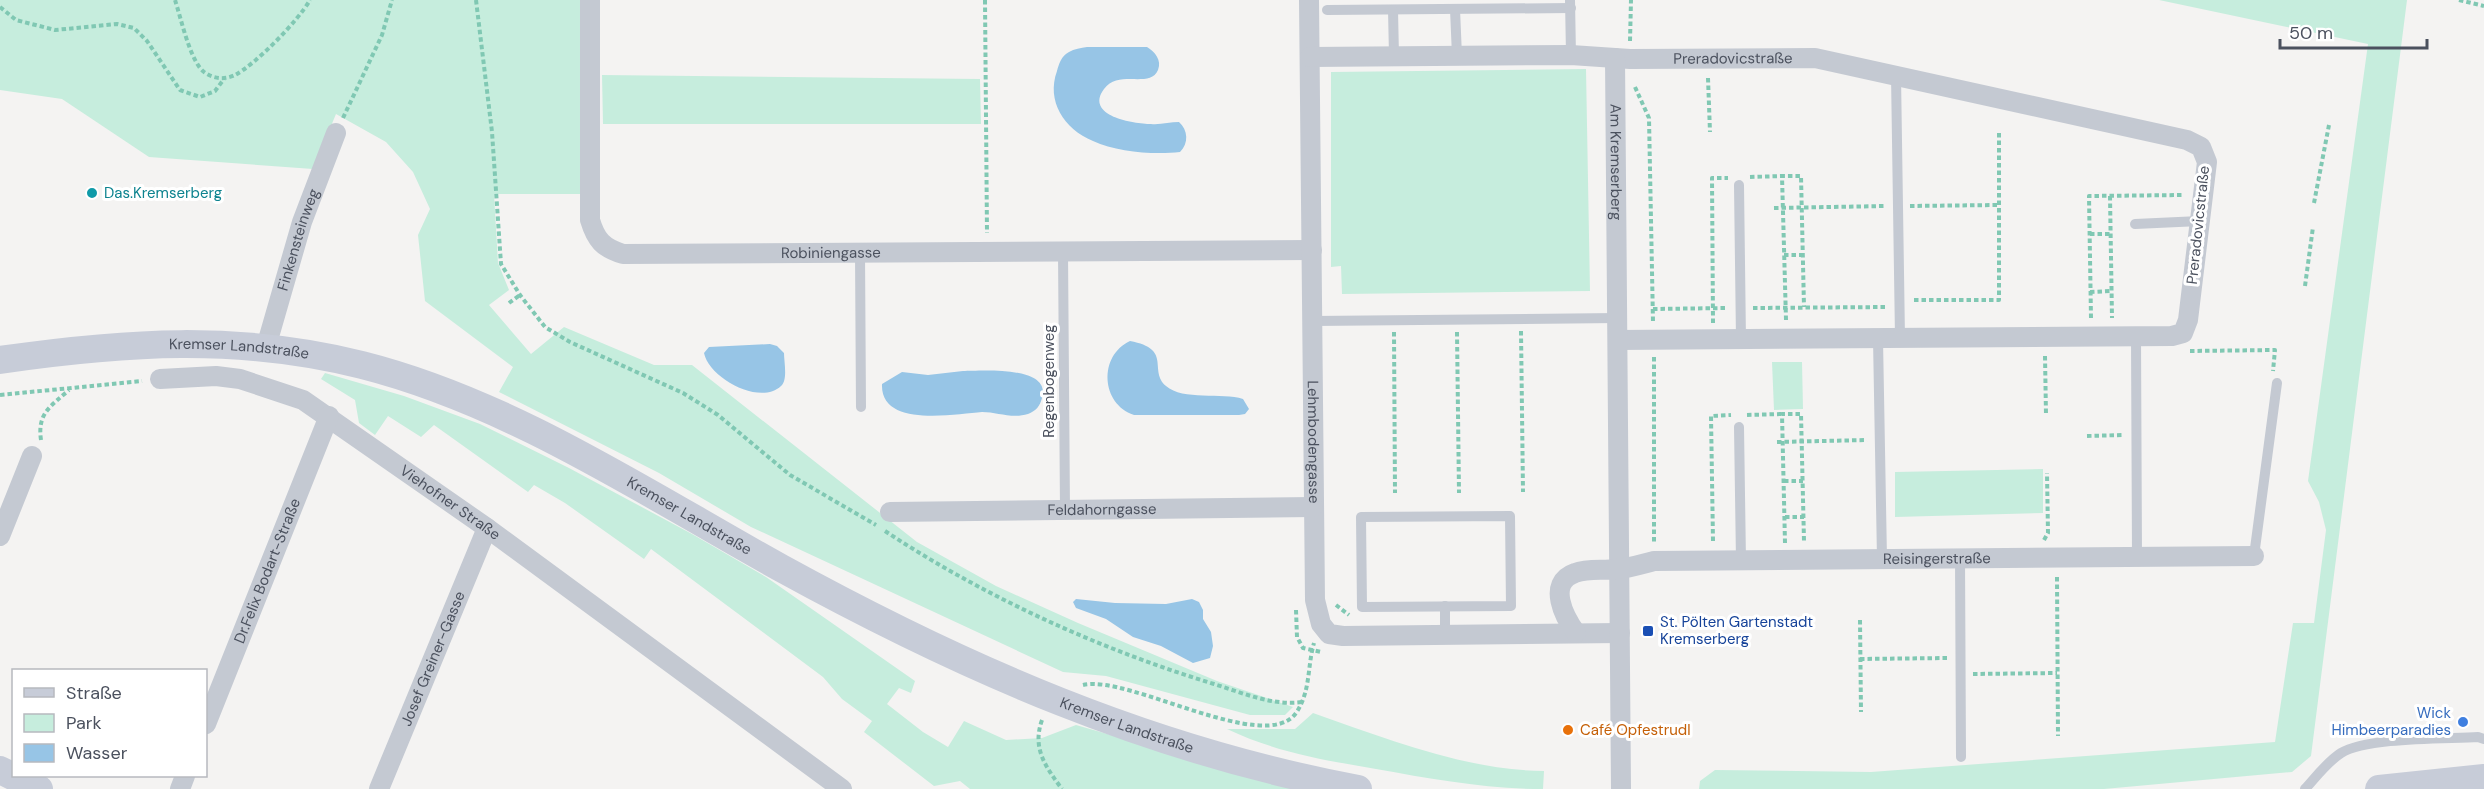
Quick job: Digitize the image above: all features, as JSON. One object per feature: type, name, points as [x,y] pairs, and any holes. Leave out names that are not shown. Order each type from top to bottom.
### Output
[{"type":"main road","name":"Kremser Landstraße","points":[[0,360],[101,347],[158,343],[266,347],[313,354],[410,379],[485,409],[579,456],[923,644],[1050,699],[1196,750],[1302,779],[1358,789]]},
{"type":"main road","points":[[14,777],[39,789]]},
{"type":"main road","points":[[2379,789],[2484,778]]},
{"type":"street","name":"Robiniengasse","points":[[590,0],[590,220],[596,237],[607,249],[623,254],[1312,250]]},
{"type":"street","name":"Lehmbodengasse","points":[[1309,0],[1313,507],[1315,600],[1321,624]]},
{"type":"street","points":[[1310,57],[1571,55],[1623,58]]},
{"type":"street","name":"Preradovicstraße","points":[[1618,340],[2136,337],[2172,336],[2183,333],[2188,320],[2207,162],[2201,147],[2187,140],[1815,58],[1623,58]]},
{"type":"street","name":"Am Kremserberg","points":[[1621,789],[1618,318],[1623,58]]},
{"type":"street","name":"Finkensteinweg","points":[[266,347],[302,222],[336,133]]},
{"type":"street","name":"Viehofner Straße","points":[[160,380],[216,376],[240,379],[303,400],[487,528],[842,789]]},
{"type":"street","name":"Dr.Felix Bodart-Straße","points":[[207,721],[329,416]]},
{"type":"street","points":[[0,536],[36,448]]},
{"type":"street","name":"Feldahorngasse","points":[[890,512],[1313,507]]},
{"type":"street","name":"Josef Greiner-Gasse","points":[[379,789],[487,528]]},
{"type":"street","name":"Reisingerstraße","points":[[1619,569],[1654,561],[2254,556]]},
{"type":"street","points":[[1576,633],[1563,615],[1559,596],[1562,583],[1573,573],[1619,569]]},
{"type":"street","points":[[1321,624],[1329,634],[1342,636],[1620,633]]},
{"type":"lane","points":[[1327,10],[1455,9],[1570,4],[1571,55]]},
{"type":"lane","points":[[1393,9],[1394,56]]},
{"type":"lane","points":[[1455,9],[1457,56]]},
{"type":"lane","points":[[1896,75],[1900,338]]},
{"type":"lane","points":[[1739,185],[1741,340]]},
{"type":"lane","points":[[2135,224],[2200,221]]},
{"type":"lane","name":"Regenbogenweg","points":[[1063,252],[1065,510]]},
{"type":"lane","points":[[860,253],[861,407]]},
{"type":"lane","points":[[1313,321],[1618,318]]},
{"type":"lane","points":[[2136,337],[2137,557]]},
{"type":"lane","points":[[1878,339],[1882,560]]},
{"type":"lane","points":[[2254,556],[2277,383]]},
{"type":"lane","points":[[1739,428],[1740,561]]},
{"type":"lane","points":[[1510,516],[1511,606],[1445,606],[1362,607],[1361,517],[1510,516]]},
{"type":"lane","points":[[1960,559],[1961,756]]},
{"type":"lane","points":[[1445,606],[1445,634]]},
{"type":"lane","points":[[2305,789],[2342,752],[2365,745],[2478,737],[2484,739]]},
{"type":"path","points":[[175,0],[196,62],[203,72],[224,79]]},
{"type":"path","points":[[0,7],[16,20],[55,30],[117,24],[134,28],[147,41],[180,90],[200,97],[214,91],[224,79],[234,76],[250,64],[290,26],[310,0]]},
{"type":"path","points":[[336,133],[382,35],[392,0]]},
{"type":"path","points":[[476,0],[492,132],[501,264],[520,295],[545,327],[570,342],[683,393],[718,415],[790,475],[986,590],[1100,643],[1182,674],[1272,702],[1302,702]]},
{"type":"path","points":[[985,0],[987,252]]},
{"type":"path","points":[[1631,0],[1623,58],[1649,118],[1653,309],[1654,561]]},
{"type":"path","points":[[2459,0],[2484,6]]},
{"type":"path","points":[[1708,58],[1710,132]]},
{"type":"path","points":[[2314,203],[2319,163],[2324,158],[2329,125]]},
{"type":"path","points":[[1653,309],[1888,307],[1907,300],[1999,300],[1999,133]]},
{"type":"path","points":[[1786,340],[1782,176],[1801,176],[1803,307]]},
{"type":"path","points":[[2091,337],[2089,196],[2203,195]]},
{"type":"path","points":[[2110,196],[2112,337]]},
{"type":"path","points":[[2305,286],[2313,227]]},
{"type":"path","points":[[2090,234],[2110,234]]},
{"type":"path","points":[[1784,255],[1802,255]]},
{"type":"path","points":[[2091,291],[2112,291]]},
{"type":"path","points":[[509,303],[520,295]]},
{"type":"path","points":[[1521,319],[1523,492]]},
{"type":"path","points":[[1393,320],[1395,493]]},
{"type":"path","points":[[1457,320],[1459,493]]},
{"type":"path","points":[[2045,353],[2046,415]]},
{"type":"path","points":[[0,395],[160,380]]},
{"type":"path","points":[[36,448],[38,425],[44,413],[70,389]]},
{"type":"path","points":[[1782,414],[1801,414],[1804,517],[1795,560],[1785,517],[1782,414]]},
{"type":"path","points":[[2087,436],[2136,435]]},
{"type":"path","points":[[1777,442],[1880,440]]},
{"type":"path","points":[[2043,543],[2048,533],[2047,473]]},
{"type":"path","points":[[1784,481],[1803,481]]},
{"type":"path","points":[[1785,517],[1804,517]]},
{"type":"path","points":[[2057,558],[2058,736]]},
{"type":"path","points":[[1296,602],[1297,637],[1303,648],[1312,652],[1323,652]]},
{"type":"path","points":[[1860,620],[1861,712]]},
{"type":"path","points":[[1062,789],[1039,752],[1037,735],[1050,699],[1068,688],[1088,684],[1113,687],[1234,722],[1263,726],[1286,722],[1294,716],[1308,686],[1312,652],[1321,624]]},
{"type":"path","points":[[1860,658],[1960,658]]},
{"type":"path","points":[[1961,674],[2058,674]]},
{"type":"green space","points":[[0,0],[580,0],[583,194],[494,194],[498,263],[509,290],[489,305],[531,354],[564,327],[654,365],[692,365],[917,542],[996,586],[1078,623],[1217,681],[1293,707],[1285,715],[1250,715],[1106,676],[1063,672],[751,527],[659,473],[499,392],[513,367],[425,301],[418,235],[430,209],[413,172],[386,142],[336,114],[313,169],[149,157],[62,99],[0,90]]},
{"type":"green space","points":[[2159,0],[2407,0],[2311,756],[2292,772],[2104,789],[1699,789],[1700,781],[1715,770],[1871,772],[2275,742],[2293,623],[2314,623],[2326,530],[2319,502],[2308,481],[2368,44]]},
{"type":"green space","points":[[1586,69],[1590,291],[1342,294],[1341,266],[1331,267],[1331,72]]},
{"type":"green space","points":[[602,75],[980,79],[981,124],[603,124]]},
{"type":"green space","points":[[1772,362],[1802,362],[1803,409],[1774,410]]},
{"type":"green space","points":[[325,373],[404,396],[480,424],[569,468],[766,577],[915,681],[911,693],[899,688],[887,704],[923,732],[948,747],[964,721],[1006,740],[1042,738],[1076,725],[1300,789],[970,789],[960,781],[934,786],[864,732],[872,721],[842,699],[823,677],[651,549],[644,559],[565,503],[534,485],[528,492],[434,425],[421,437],[388,416],[375,435],[359,423],[355,400],[321,379]]},
{"type":"green space","points":[[2043,469],[2043,513],[1895,517],[1895,472]]},
{"type":"green space","points":[[1313,713],[1398,743],[1456,759],[1514,769],[1544,771],[1543,789],[1459,783],[1338,762],[1263,744],[1227,729],[1295,729]]},
{"type":"water","points":[[1147,47],[1155,54],[1159,66],[1154,75],[1148,78],[1118,80],[1110,83],[1100,98],[1101,106],[1106,112],[1123,120],[1154,124],[1179,122],[1186,137],[1185,145],[1180,152],[1147,153],[1113,148],[1083,136],[1066,121],[1060,113],[1054,93],[1057,71],[1066,54],[1075,49]]},
{"type":"water","points":[[1130,341],[1151,349],[1156,355],[1161,380],[1173,391],[1192,395],[1243,399],[1249,409],[1245,414],[1239,415],[1134,415],[1123,409],[1115,401],[1110,391],[1109,368],[1112,357]]},
{"type":"water","points":[[770,344],[777,346],[784,353],[784,380],[781,386],[761,393],[749,391],[725,380],[715,372],[704,353],[709,347]]},
{"type":"water","points":[[963,371],[999,371],[1026,375],[1036,380],[1042,387],[1041,401],[1033,411],[1022,415],[1010,416],[982,412],[938,416],[905,413],[893,407],[885,398],[882,384],[902,372],[928,375]]},
{"type":"water","points":[[1076,599],[1115,603],[1166,604],[1192,599],[1199,602],[1203,610],[1203,619],[1211,632],[1213,646],[1210,658],[1193,663],[1161,646],[1133,637],[1106,619],[1076,608],[1073,602]]},
{"type":"place","name":"Das.Kremserberg","points":[[92,193]]},
{"type":"place","name":"St. Pölten Gartenstadt Kremserberg","points":[[1648,631]]},
{"type":"place","name":"Wick Himbeerparadies","points":[[2463,722]]},
{"type":"place","name":"Café Opfestrudl","points":[[1568,730]]}]
